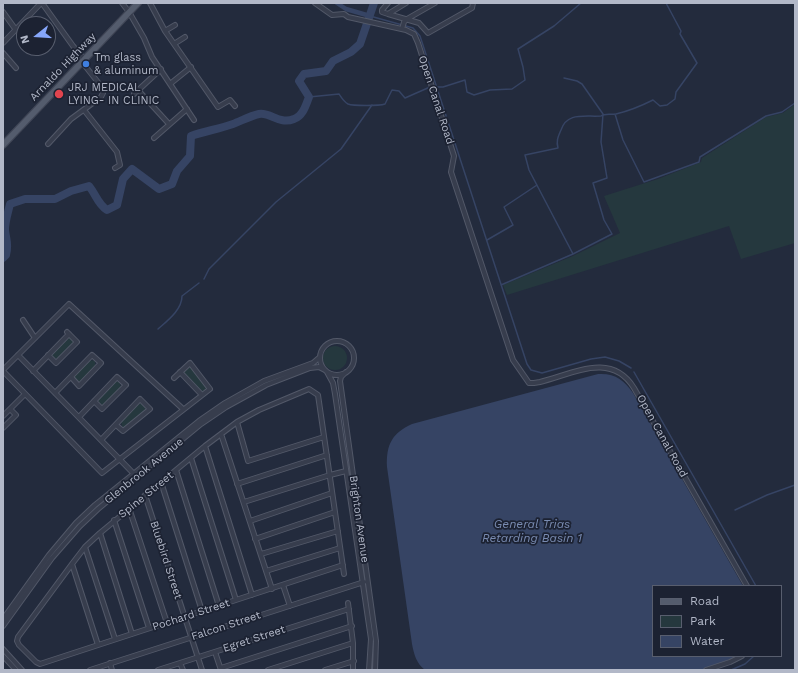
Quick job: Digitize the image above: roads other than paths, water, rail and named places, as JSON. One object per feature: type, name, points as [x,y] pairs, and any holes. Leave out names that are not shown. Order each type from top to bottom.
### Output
[{"type":"main road","name":"Arnaldo Highway","points":[[3,145],[138,3]]},
{"type":"street","points":[[29,16],[41,3],[101,86],[103,93],[101,97],[71,119],[48,144]]},
{"type":"street","points":[[122,3],[130,12],[152,57],[194,120]]},
{"type":"street","points":[[150,3],[165,31],[218,107],[230,100],[235,106]]},
{"type":"street","name":"Open Canal Road","points":[[315,3],[332,15],[344,14],[348,17],[402,29],[412,33],[418,43],[454,156],[451,172],[513,360],[529,383],[536,383],[597,367],[613,369],[626,376],[746,585]]},
{"type":"street","points":[[388,3],[382,12],[407,18],[422,25],[427,31],[430,32],[472,8],[473,3]]},
{"type":"street","points":[[388,14],[406,3]]},
{"type":"street","points":[[402,29],[407,18],[435,3]]},
{"type":"street","points":[[3,12],[16,30],[3,43]]},
{"type":"street","points":[[165,31],[175,25]]},
{"type":"street","points":[[174,44],[185,37]]},
{"type":"street","points":[[3,53],[16,68]]},
{"type":"street","points":[[170,84],[191,68]]},
{"type":"street","points":[[134,94],[161,69]]},
{"type":"street","points":[[138,90],[169,124]]},
{"type":"street","points":[[154,138],[187,109]]},
{"type":"street","points":[[84,110],[117,152],[120,165],[115,168]]},
{"type":"street","points":[[174,378],[190,362],[210,389],[102,474],[3,371],[69,304],[183,409]]},
{"type":"street","points":[[23,320],[35,338]]},
{"type":"street","points":[[33,371],[68,333],[77,342],[56,363],[48,355]]},
{"type":"street","points":[[331,342],[337,342],[346,344],[350,349],[353,359],[352,365],[346,372],[337,375],[326,371],[322,366],[320,357],[323,348],[331,342]]},
{"type":"street","points":[[18,355],[134,474]]},
{"type":"street","points":[[55,393],[71,377],[92,356],[101,363],[79,386],[71,377]]},
{"type":"street","name":"Glenbrook Avenue","points":[[3,619],[49,555],[67,533],[96,505],[199,421],[225,403],[264,381],[313,363],[320,357]]},
{"type":"street","name":"Glenbrook Avenue","points":[[3,626],[52,558],[75,531],[98,509],[201,424],[226,407],[266,385],[310,368],[319,367],[326,371]]},
{"type":"street","name":"Brighton Avenue","points":[[326,371],[333,383],[371,639],[369,670]]},
{"type":"street","points":[[180,372],[202,395]]},
{"type":"street","name":"Brighton Avenue","points":[[346,372],[341,377],[340,382],[376,641],[375,670]]},
{"type":"street","points":[[79,417],[94,401],[117,377],[126,385],[102,409],[94,401]]},
{"type":"street","name":"Spine Street","points":[[40,664],[36,662],[19,645],[17,641],[18,637],[85,547],[114,520],[221,434],[237,422],[266,406],[309,389],[318,395],[324,437]]},
{"type":"street","points":[[3,416],[25,394]]},
{"type":"street","points":[[101,440],[140,399],[150,409],[123,431],[116,425]]},
{"type":"street","points":[[3,428],[16,415],[10,409]]},
{"type":"street","points":[[237,422],[248,461],[324,437],[344,574]]},
{"type":"street","points":[[221,434],[272,588]]},
{"type":"street","points":[[206,446],[252,595]]},
{"type":"street","points":[[237,484],[327,456]]},
{"type":"street","points":[[191,458],[236,600]]},
{"type":"street","points":[[176,470],[219,606]]},
{"type":"street","points":[[244,502],[346,471]]},
{"type":"street","points":[[161,482],[202,611]]},
{"type":"street","points":[[250,521],[332,493]]},
{"type":"street","name":"Bluebird Street","points":[[145,495],[202,670]]},
{"type":"street","points":[[129,508],[167,622]]},
{"type":"street","points":[[256,538],[335,512]]},
{"type":"street","points":[[114,520],[149,628]]},
{"type":"street","points":[[261,554],[338,530]]},
{"type":"street","points":[[100,533],[132,634]]},
{"type":"street","points":[[85,547],[115,639]]},
{"type":"street","points":[[266,572],[340,548]]},
{"type":"street","points":[[72,564],[98,645]]},
{"type":"street","name":"Pochard Street","points":[[40,664],[343,565]]},
{"type":"street","name":"Falcon Street","points":[[90,670],[368,581]]},
{"type":"street","points":[[284,585],[290,606]]},
{"type":"street","points":[[348,603],[354,642],[353,670]]},
{"type":"street","name":"Egret Street","points":[[158,670],[349,609]]},
{"type":"street","points":[[215,652],[221,669],[352,626]]},
{"type":"street","points":[[268,670],[354,642]]},
{"type":"street","points":[[3,649],[22,670]]},
{"type":"street","points":[[3,656],[16,670]]},
{"type":"street","points":[[706,670],[740,657]]},
{"type":"street","points":[[325,670],[354,661]]},
{"type":"street","points":[[180,663],[183,670]]},
{"type":"street","points":[[110,664],[112,670]]},
{"type":"water","name":"General Trias Retarding Basin 1","points":[[598,374],[618,378],[626,384],[633,393],[742,585],[652,585],[652,657],[736,657],[700,670],[425,670],[417,661],[412,644],[387,467],[389,446],[400,431],[412,424]]},
{"type":"waterway","points":[[337,3],[346,9],[370,16]]},
{"type":"waterway","points":[[3,258],[7,251],[5,227],[10,204],[25,199],[55,199],[71,191],[89,186],[99,202],[107,210],[117,205],[123,179],[132,169],[159,189],[172,184],[177,171],[190,156],[191,136],[228,126],[259,114],[267,115],[279,120],[297,118],[304,110],[309,97],[299,81],[304,74],[326,71],[333,61],[351,52],[360,44],[374,3]]},
{"type":"waterway","points":[[436,87],[443,87],[465,80],[467,92],[474,95],[490,90],[512,89],[525,80],[518,49],[554,26],[581,3]]},
{"type":"waterway","points":[[573,254],[529,170],[525,155],[558,148],[557,141],[561,130],[567,120],[572,118],[616,114],[653,100],[660,106],[667,105],[675,99],[676,92],[697,63],[680,34],[681,31],[666,3]]},
{"type":"waterway","points":[[370,16],[413,28],[420,36],[527,364],[531,370],[542,373],[591,359],[605,357],[619,361],[631,368]]},
{"type":"waterway","points":[[501,285],[573,254],[612,234],[604,220],[593,183],[607,178],[601,142],[603,114],[582,84],[577,81],[564,78]]},
{"type":"waterway","points":[[309,97],[339,94],[344,101],[351,105],[377,105],[385,104],[392,90],[399,91],[405,98],[430,87]]},
{"type":"waterway","points":[[615,114],[623,140],[644,182],[699,162],[700,157],[766,116],[782,112],[795,103]]},
{"type":"waterway","points":[[204,279],[209,269],[276,202],[341,149],[372,105]]},
{"type":"waterway","points":[[487,240],[513,225],[504,207],[537,185]]},
{"type":"waterway","points":[[158,329],[170,319],[180,306],[182,296],[199,283]]},
{"type":"waterway","points":[[634,372],[755,585]]},
{"type":"waterway","points":[[735,510],[767,495],[795,485]]},
{"type":"waterway","points":[[731,670],[745,664],[753,657]]},
{"type":"place","name":"Tm glass & aluminum","points":[[86,64]]},
{"type":"place","name":"JRJ MEDICAL LYING- IN CLINIC","points":[[59,94]]}]
